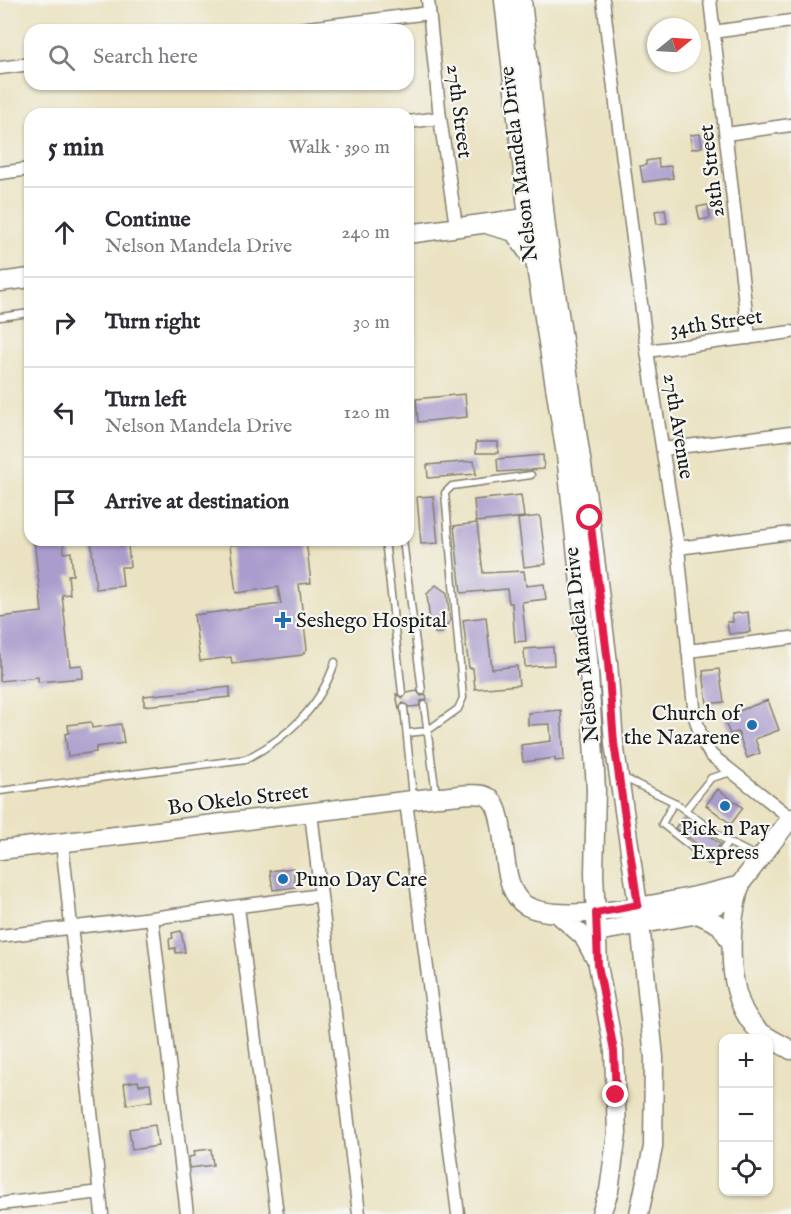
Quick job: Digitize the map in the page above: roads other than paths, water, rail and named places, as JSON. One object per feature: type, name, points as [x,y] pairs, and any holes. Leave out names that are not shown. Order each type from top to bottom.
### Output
[{"type":"main road","name":"Nelson Mandela Drive","points":[[504,0],[537,216],[590,518],[618,777],[638,905],[654,1057],[655,1132],[639,1214]]},
{"type":"main road","name":"Nelson Mandela Drive","points":[[522,0],[537,216],[536,266],[566,455],[588,657],[596,790],[598,965],[614,1051],[617,1133],[609,1191],[601,1214]]},
{"type":"main road","points":[[414,233],[537,216]]},
{"type":"main road","points":[[465,225],[504,228],[514,232],[536,266]]},
{"type":"main road","points":[[0,282],[24,279]]},
{"type":"main road","name":"Bo Okelo Street","points":[[0,850],[437,797],[482,795],[489,798],[500,818],[510,890],[524,905],[543,913],[558,914]]},
{"type":"main road","points":[[597,932],[698,914],[728,900],[790,820]]},
{"type":"main road","points":[[558,914],[596,913],[687,898],[741,885]]},
{"type":"main road","points":[[741,885],[733,913],[730,941],[739,999],[748,1017],[759,1031],[791,1050]]},
{"type":"main road","points":[[558,914],[584,936],[598,965]]},
{"type":"main road","points":[[698,914],[720,926],[730,941]]},
{"type":"street","name":"27th Avenue","points":[[603,0],[647,351],[678,548],[695,717],[711,755],[790,820]]},
{"type":"street","name":"28th Street","points":[[710,0],[749,338]]},
{"type":"street","points":[[326,24],[428,6]]},
{"type":"street","name":"27th Street","points":[[428,6],[440,118],[465,225]]},
{"type":"street","points":[[713,32],[791,21]]},
{"type":"street","points":[[0,68],[24,65]]},
{"type":"street","points":[[414,121],[440,118]]},
{"type":"street","points":[[726,134],[791,124]]},
{"type":"street","points":[[0,172],[24,170]]},
{"type":"street","name":"34th Street","points":[[647,351],[791,332]]},
{"type":"street","points":[[663,449],[791,433]]},
{"type":"street","points":[[678,548],[791,533]]},
{"type":"street","points":[[688,651],[791,638]]},
{"type":"street","points":[[410,801],[458,1214]]},
{"type":"street","points":[[311,813],[359,1214]]},
{"type":"street","points":[[62,842],[102,1214]]},
{"type":"street","points":[[0,936],[321,895]]},
{"type":"street","points":[[238,907],[277,1214]]},
{"type":"street","points":[[152,918],[187,1214]]},
{"type":"street","points":[[0,1204],[100,1192]]},
{"type":"lane","points":[[0,317],[24,314]]},
{"type":"lane","points":[[407,733],[427,731],[458,709],[463,698],[445,493],[452,486],[531,476]]},
{"type":"lane","points":[[386,546],[402,693]]},
{"type":"lane","points":[[404,546],[422,690]]},
{"type":"lane","points":[[0,791],[246,759],[293,730],[324,690],[335,662]]},
{"type":"lane","points":[[424,705],[437,797]]},
{"type":"lane","points":[[404,708],[410,801]]},
{"type":"lane","points":[[686,809],[711,778],[732,772]]},
{"type":"lane","points":[[618,777],[674,802],[728,842],[761,858]]},
{"type":"lane","points":[[674,802],[662,824],[708,860],[716,860],[728,842]]},
{"type":"place","name":"Seshego Hospital","points":[[283,620]]},
{"type":"place","name":"Church of the Nazarene","points":[[752,725]]},
{"type":"place","name":"Pick n Pay Express","points":[[725,806]]},
{"type":"place","name":"Puno Day Care","points":[[283,879]]}]
